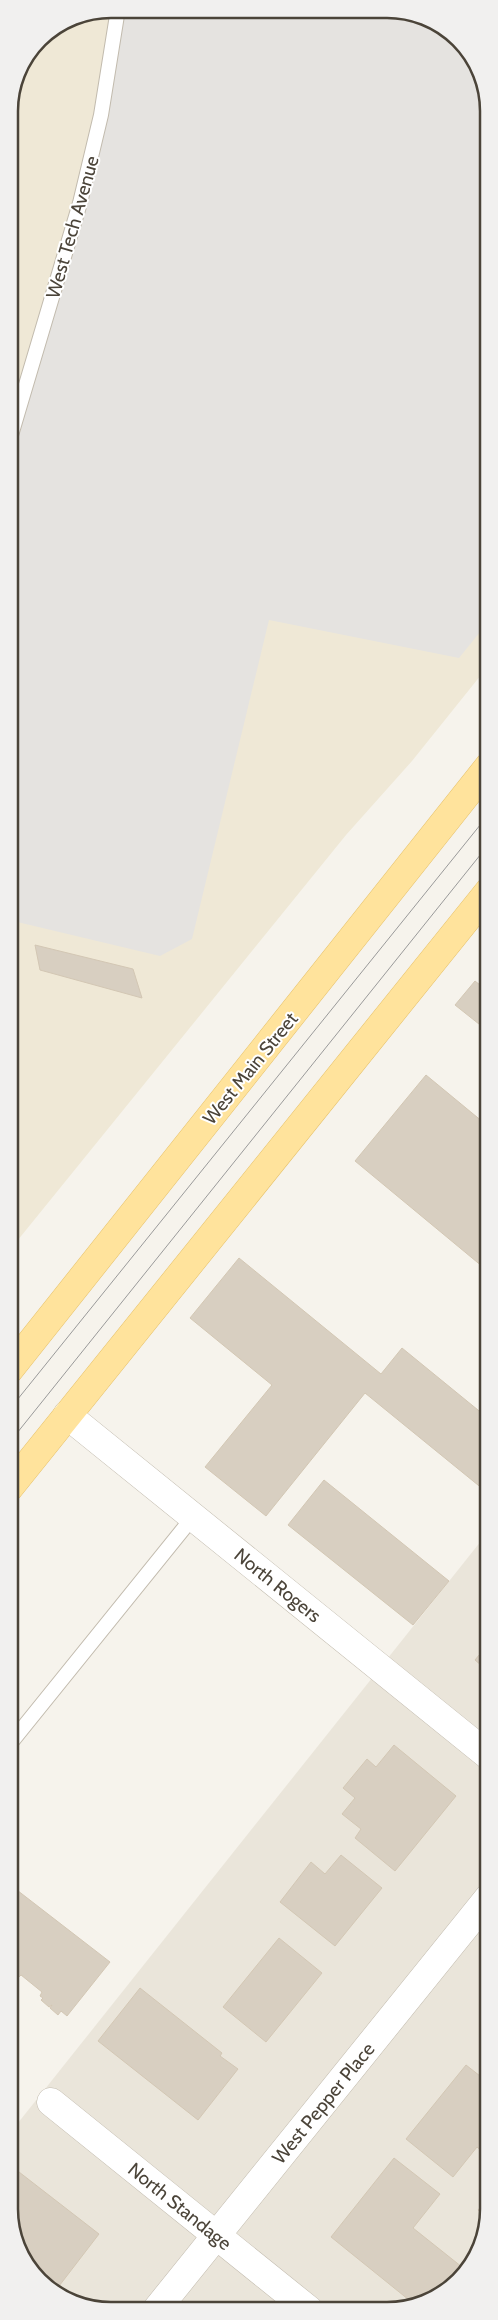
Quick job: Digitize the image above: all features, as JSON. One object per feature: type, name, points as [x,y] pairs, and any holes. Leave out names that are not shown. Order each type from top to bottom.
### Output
[{"type":"main road","name":"West Main Street","points":[[18,1358],[480,777]]},
{"type":"main road","points":[[18,1477],[480,902]]},
{"type":"street","name":"North Rogers","points":[[67,1416],[480,1749]]},
{"type":"street","name":"West Pepper Place","points":[[164,2302],[480,1908]]},
{"type":"street","name":"North Standage","points":[[51,2102],[299,2302]]},
{"type":"lane","name":"West Tech Avenue","points":[[18,412],[80,203],[102,115],[117,18]]},
{"type":"lane","points":[[18,1735],[192,1516]]},
{"type":"shaded area","points":[[115,18],[406,19],[434,30],[453,45],[471,69],[480,98],[480,632],[459,658],[269,620],[192,939],[160,956],[18,922],[18,408],[93,150]]},
{"type":"shaded area","points":[[92,19],[406,19],[434,30],[453,45],[471,69],[477,86],[480,98],[480,676],[412,761],[346,835],[18,1240],[18,98],[25,75],[40,49],[69,27]]},
{"type":"shaded area","points":[[480,1542],[480,2222],[471,2251],[465,2261],[439,2287],[429,2293],[400,2302],[98,2302],[80,2298],[59,2287],[45,2275],[33,2261],[22,2240],[18,2222],[18,2123]]},
{"type":"building","points":[[35,945],[133,969],[142,998],[40,970]]},
{"type":"building","points":[[475,981],[480,985],[480,1025],[455,1005]]},
{"type":"building","points":[[426,1075],[480,1120],[480,1265],[355,1161]]},
{"type":"building","points":[[239,1258],[381,1374],[402,1348],[480,1412],[480,1487],[365,1393],[266,1516],[205,1467],[272,1385],[190,1318]]},
{"type":"building","points":[[324,1480],[449,1581],[413,1625],[288,1525]]},
{"type":"building","points":[[480,1654],[480,1664],[475,1660]]},
{"type":"building","points":[[394,1745],[456,1796],[395,1871],[355,1838],[361,1829],[342,1814],[355,1798],[343,1788],[367,1759],[376,1767]]},
{"type":"building","points":[[341,1855],[382,1888],[335,1946],[280,1902],[311,1862],[325,1874]]},
{"type":"building","points":[[18,1891],[110,1962],[67,2016],[61,2011],[58,2015],[50,2008],[52,2005],[49,2007],[41,2000],[43,1998],[40,1996],[42,1992],[21,1975],[18,1978]]},
{"type":"building","points":[[279,1938],[322,1973],[266,2042],[223,2007]]},
{"type":"building","points":[[140,1988],[222,2053],[220,2056],[238,2069],[198,2120],[98,2041]]},
{"type":"building","points":[[466,2065],[480,2076],[480,2150],[477,2147],[453,2177],[406,2139]]},
{"type":"building","points":[[394,2158],[440,2194],[413,2228],[461,2266],[439,2287],[429,2293],[409,2300],[331,2237]]},
{"type":"building","points":[[18,2171],[99,2234],[59,2287],[33,2261],[22,2240],[18,2222]]},
{"type":"tram line","points":[[18,1399],[480,825]]},
{"type":"tram line","points":[[18,1432],[480,855]]}]
